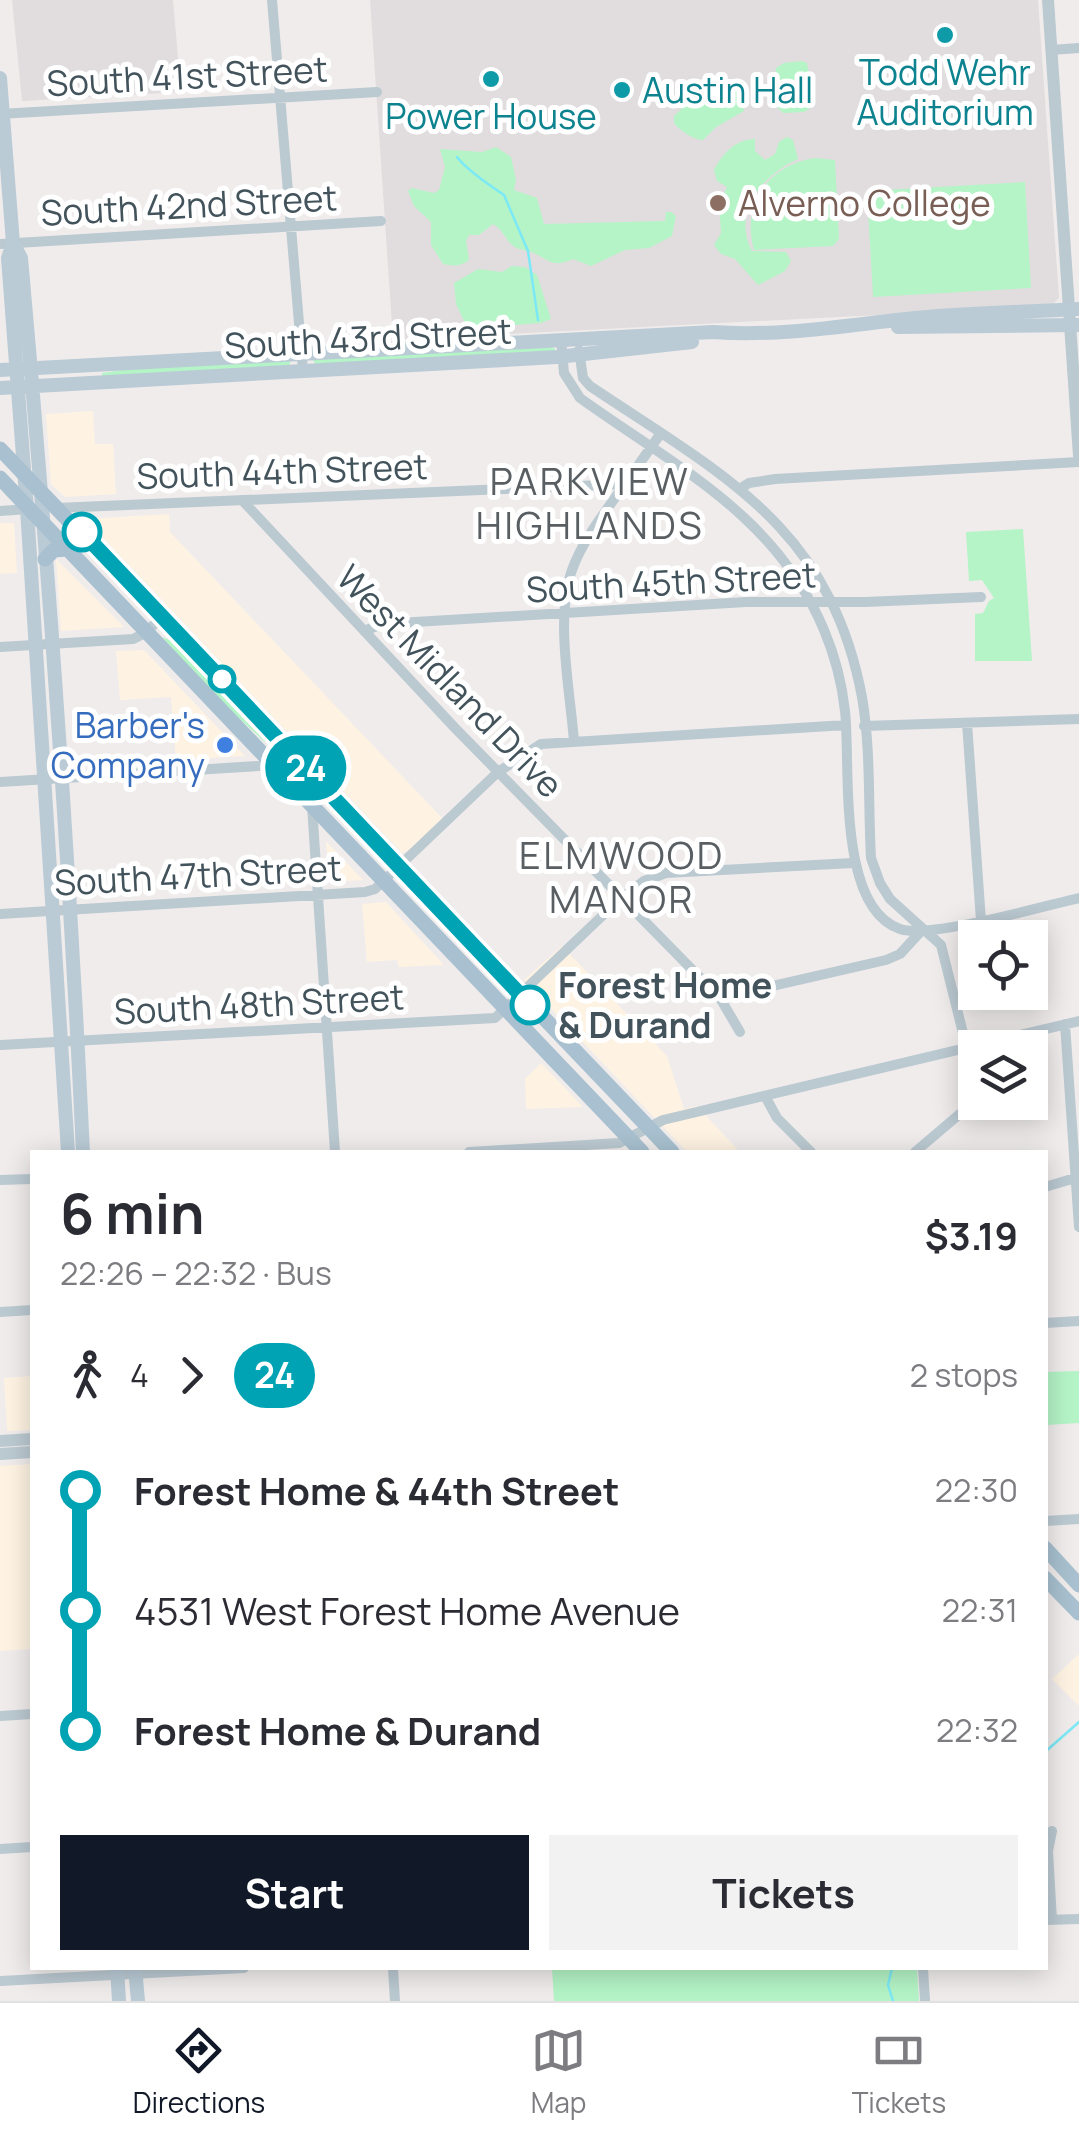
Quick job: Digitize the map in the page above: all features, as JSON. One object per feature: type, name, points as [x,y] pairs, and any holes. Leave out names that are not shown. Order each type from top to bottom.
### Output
[{"type":"main road","points":[[0,78],[7,244],[21,258],[24,472],[42,512],[67,549],[145,633],[312,805],[392,873]]},
{"type":"main road","name":"South 43rd Street","points":[[0,388],[562,356],[578,347],[857,326],[945,329],[1074,317]]},
{"type":"main road","name":"South 43rd Street","points":[[0,370],[562,340],[578,347]]},
{"type":"main road","points":[[25,387],[42,512],[44,779],[68,1150]]},
{"type":"main road","points":[[0,448],[39,488]]},
{"type":"main road","points":[[0,478],[162,617],[289,751],[392,873],[514,1002],[640,1150]]},
{"type":"main road","points":[[42,512],[44,644],[61,778],[84,1150]]},
{"type":"main road","points":[[44,559],[54,550],[67,549]]},
{"type":"main road","points":[[514,1002],[670,1150]]},
{"type":"main road","points":[[1048,1551],[1079,1585]]},
{"type":"main road","points":[[1048,1581],[1079,1613]]},
{"type":"main road","points":[[117,1971],[119,2001]]},
{"type":"main road","points":[[136,1971],[138,2001]]},
{"type":"street","points":[[272,0],[303,371]]},
{"type":"street","points":[[741,488],[775,479],[1079,459],[1074,317],[1048,0]]},
{"type":"street","points":[[1051,50],[1079,48]]},
{"type":"street","name":"South 41st Street","points":[[2,114],[377,92]]},
{"type":"street","name":"South 42nd Street","points":[[7,244],[380,221]]},
{"type":"street","points":[[562,340],[567,381],[580,398],[741,512],[780,554],[810,602],[837,668],[846,725],[854,863],[862,890],[886,919],[901,930],[958,926]]},
{"type":"street","points":[[578,347],[583,378],[590,386],[741,488],[798,548],[831,602],[854,664],[864,726],[875,872],[890,899],[941,945],[962,1030]]},
{"type":"street","points":[[574,741],[565,614],[571,572],[580,551],[661,433]]},
{"type":"street","name":"South 44th Street","points":[[0,511],[624,484]]},
{"type":"street","name":"West Midland Drive","points":[[242,500],[498,772],[720,998],[740,1032]]},
{"type":"street","name":"South 45th Street","points":[[364,631],[382,624],[746,602],[981,596]]},
{"type":"street","points":[[0,647],[133,638],[162,617]]},
{"type":"street","points":[[864,726],[1079,719]]},
{"type":"street","points":[[967,723],[981,920],[1079,898]]},
{"type":"street","points":[[392,873],[498,772],[531,748],[574,741],[846,725]]},
{"type":"street","points":[[0,782],[274,764],[289,751]]},
{"type":"street","points":[[312,805],[335,1150]]},
{"type":"street","points":[[514,1002],[621,898],[644,881],[666,873],[854,863]]},
{"type":"street","name":"South 47th Street","points":[[0,914],[365,892],[375,890],[392,873]]},
{"type":"street","points":[[720,998],[896,957],[924,928]]},
{"type":"street","name":"South 48th Street","points":[[0,1045],[495,1018],[514,1002]]},
{"type":"street","points":[[1037,1030],[1079,1021]]},
{"type":"street","points":[[1065,1024],[1079,1227]]},
{"type":"street","points":[[502,1150],[619,1143],[663,1120],[958,1047]]},
{"type":"street","points":[[765,1096],[777,1118],[809,1150]]},
{"type":"street","points":[[917,1150],[958,1115]]},
{"type":"street","points":[[1048,1186],[1075,1178]]},
{"type":"street","points":[[0,1180],[30,1179]]},
{"type":"street","points":[[0,1312],[30,1310]]},
{"type":"street","points":[[1048,1323],[1079,1322]]},
{"type":"street","points":[[0,1441],[30,1440]]},
{"type":"street","points":[[0,1454],[30,1452]]},
{"type":"street","points":[[1048,1521],[1079,1520]]},
{"type":"street","points":[[0,1716],[30,1714]]},
{"type":"street","points":[[1052,1831],[1048,1851],[1048,1920],[1079,1918]]},
{"type":"street","points":[[0,1849],[30,1847]]},
{"type":"street","points":[[0,1981],[172,1970]]},
{"type":"street","points":[[393,1970],[395,2001]]},
{"type":"street","points":[[924,1970],[926,2001]]},
{"type":"shaded area","points":[[12,0],[173,0],[181,92],[22,101]]},
{"type":"shaded area","name":"Alverno College","points":[[370,0],[1038,0],[1059,298],[1052,305],[1033,307],[393,340]]},
{"type":"shaded area","points":[[93,411],[95,444],[113,444],[116,494],[65,497],[51,484],[46,414]]},
{"type":"shaded area","points":[[169,514],[170,532],[443,819],[412,848],[402,853],[85,519]]},
{"type":"shaded area","points":[[0,523],[14,523],[17,573],[0,574]]},
{"type":"shaded area","points":[[56,559],[124,627],[61,631]]},
{"type":"shaded area","points":[[144,650],[245,756],[176,760],[171,697],[120,700],[116,651]]},
{"type":"shaded area","points":[[326,841],[363,880],[329,882]]},
{"type":"shaded area","points":[[386,902],[444,965],[399,967],[397,960],[367,962],[362,904]]},
{"type":"shaded area","points":[[562,946],[667,1056],[684,1109],[697,1106],[738,1150],[685,1150],[524,980]]},
{"type":"shaded area","points":[[541,1063],[583,1107],[526,1109],[525,1079]]},
{"type":"shaded area","points":[[30,1376],[30,1430],[7,1431],[4,1378]]},
{"type":"shaded area","points":[[30,1464],[30,1649],[0,1651],[0,1466]]},
{"type":"shaded area","points":[[1079,1654],[1079,1706],[1052,1679]]},
{"type":"green space","points":[[807,63],[812,107],[804,112],[783,113],[773,103],[776,68]]},
{"type":"green space","points":[[711,81],[739,83],[744,111],[699,140],[679,129],[674,116]]},
{"type":"green space","points":[[787,137],[793,140],[798,159],[763,185],[754,196],[745,222],[752,251],[786,252],[791,261],[785,271],[758,285],[735,259],[721,254],[714,245],[721,233],[719,203],[727,187],[717,181],[714,170],[725,153],[742,142],[755,139],[755,151],[765,160],[775,154],[779,142]]},
{"type":"green space","points":[[496,147],[511,157],[514,190],[537,198],[544,224],[665,221],[666,212],[671,212],[676,216],[672,236],[649,248],[625,250],[591,266],[573,259],[552,262],[518,249],[493,224],[479,235],[469,235],[469,260],[463,264],[443,264],[431,245],[431,222],[414,206],[408,191],[439,190],[445,167],[440,149],[482,152]]},
{"type":"green space","points":[[815,158],[835,160],[839,239],[833,246],[754,250],[751,217],[762,189],[784,169]]},
{"type":"green space","points":[[1025,182],[1031,288],[873,297],[867,191]]},
{"type":"green space","points":[[512,266],[525,267],[537,275],[551,319],[472,328],[466,325],[456,304],[454,283],[478,269],[502,272]]},
{"type":"green space","points":[[551,346],[557,351],[316,365],[313,360]]},
{"type":"green space","points":[[290,359],[290,366],[102,376],[137,368]]},
{"type":"green space","points":[[1023,529],[1032,661],[975,661],[975,614],[983,613],[994,598],[982,580],[969,581],[966,532]]},
{"type":"green space","points":[[162,637],[175,642],[265,742],[218,699]]},
{"type":"green space","points":[[1079,1371],[1079,1423],[1048,1425],[1048,1372]]},
{"type":"green space","points":[[552,1970],[917,1970],[919,2001],[554,2001]]},
{"type":"waterway","points":[[457,157],[504,195],[528,251],[538,320]]},
{"type":"waterway","points":[[1048,1749],[1079,1722]]},
{"type":"waterway","points":[[892,1970],[888,1985],[893,2001]]},
{"type":"bus line","name":"24","points":[[82,532],[530,1005]]},
{"type":"place","name":"Todd Wehr Auditorium","points":[[945,35]]},
{"type":"place","name":"Power House","points":[[491,79]]},
{"type":"place","name":"Austin Hall","points":[[622,90]]},
{"type":"place","name":"Alverno College","points":[[718,203]]},
{"type":"place","name":"Barber's Company","points":[[225,745]]},
{"type":"place","name":"Forest Home & Durand","points":[[530,1005]]},
{"type":"district","name":"PARKVIEW HIGHLANDS","points":[[590,502]]},
{"type":"district","name":"ELMWOOD MANOR","points":[[622,876]]}]
